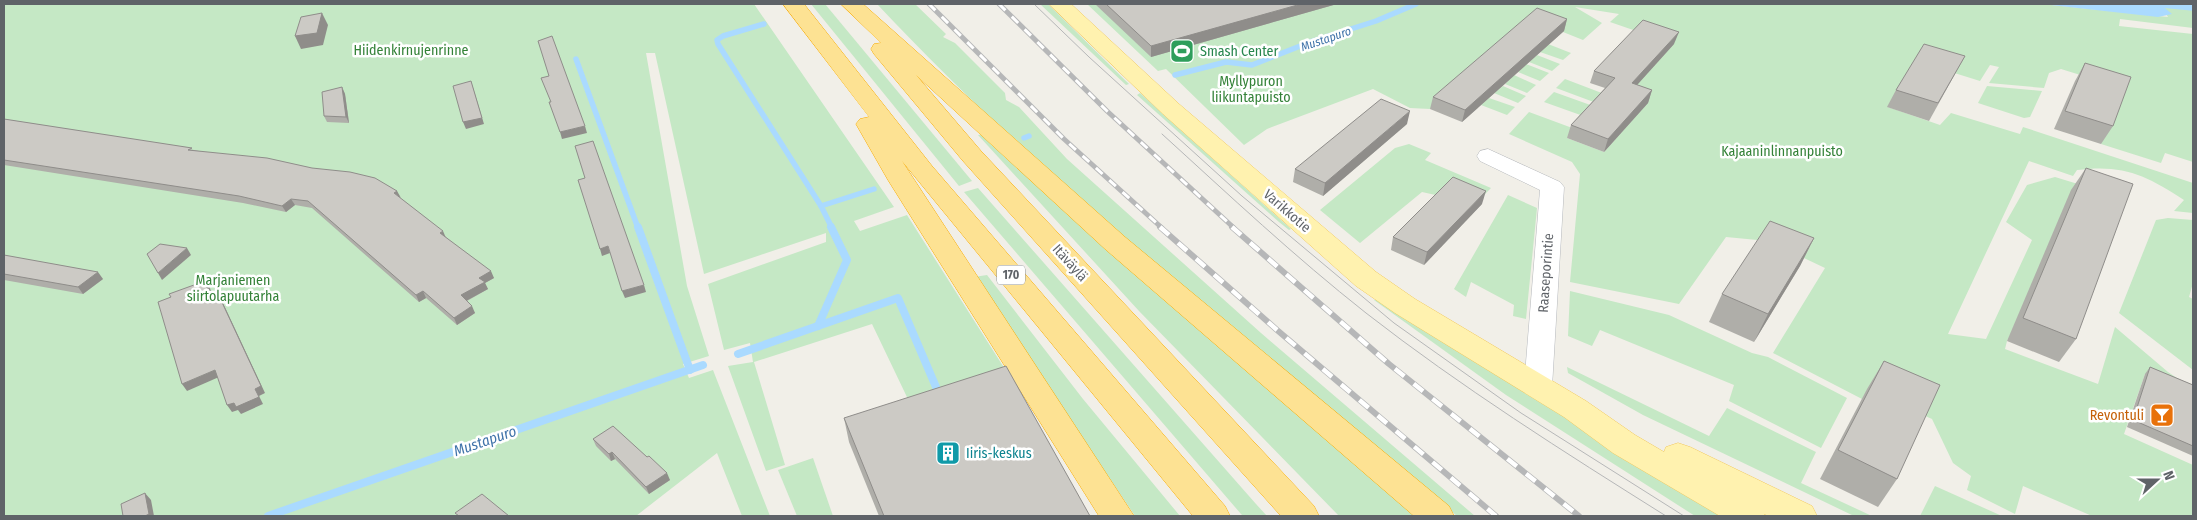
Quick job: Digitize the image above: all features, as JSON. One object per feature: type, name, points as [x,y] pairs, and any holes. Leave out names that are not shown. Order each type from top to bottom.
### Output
[{"type":"highway","name":"170","points":[[793,4],[923,171],[1214,516]]},
{"type":"highway","name":"Itäväylä","points":[[845,4],[972,156],[1302,516]]},
{"type":"highway","points":[[851,4],[1115,243],[1436,516]]},
{"type":"highway","points":[[813,30],[901,180],[1117,516]]},
{"type":"main road","name":"Varikkotie","points":[[1059,4],[1164,103],[1366,279],[1405,306],[1538,387]]},
{"type":"main road","points":[[1538,387],[1575,409],[1624,444],[1748,516]]},
{"type":"main road","points":[[1575,409],[1628,432],[1800,516]]},
{"type":"street","name":"Raaseporintie","points":[[1488,156],[1552,187],[1538,387]]},
{"type":"green space","name":"Marjaniemen siirtolapuutarha","points":[[4,4],[754,4],[894,207],[854,221],[860,231],[907,215],[1015,385],[917,418],[872,324],[754,362],[785,465],[766,471],[728,366],[753,362],[750,343],[724,350],[708,284],[826,242],[826,233],[704,274],[655,53],[646,53],[687,286],[709,356],[683,364],[689,378],[713,370],[770,516],[742,516],[717,453],[636,516],[4,516]]},
{"type":"green space","points":[[811,4],[825,4],[972,181],[959,186]]},
{"type":"green space","points":[[877,4],[915,4],[946,34],[943,37],[955,43],[1005,93],[1006,100],[1019,107],[1067,159],[1261,333],[1475,516],[1457,516],[1159,269],[1014,140],[944,73]]},
{"type":"green space","points":[[1040,4],[1048,4],[1129,84],[1126,85]]},
{"type":"green space","points":[[1087,4],[2042,4],[2168,17],[2160,4],[2193,4],[2193,28],[2120,19],[2119,26],[2193,34],[2193,162],[2165,153],[2161,163],[2101,144],[2119,94],[2119,87],[2061,69],[2049,73],[2044,88],[1989,83],[1999,67],[1990,65],[1980,81],[1916,61],[1888,107],[1940,125],[1951,113],[2020,134],[2023,127],[2193,183],[2193,213],[2174,211],[2184,200],[2158,184],[2134,173],[2121,170],[2093,169],[2077,170],[2073,176],[2029,161],[1948,334],[1986,339],[2032,240],[2006,222],[2027,185],[2055,177],[2091,188],[2007,341],[2005,349],[2098,384],[2115,327],[2168,372],[2193,389],[2145,374],[2124,434],[2193,465],[2193,516],[2092,516],[2023,486],[2015,514],[1967,490],[1971,476],[1953,463],[1932,419],[1867,390],[1862,399],[1773,353],[1825,268],[1768,241],[1726,237],[1679,304],[1570,282],[1580,174],[1572,162],[1509,134],[1529,112],[1575,129],[1567,138],[1604,152],[1647,103],[1628,95],[1639,32],[1610,22],[1619,14],[1575,7],[1602,23],[1583,40],[1533,20],[1430,109],[1410,108],[1373,89],[1267,129],[1244,145],[1166,69],[1158,71]]},
{"type":"green space","points":[[1548,44],[1571,53],[1563,60],[1540,52]]},
{"type":"green space","points":[[1537,55],[1560,64],[1552,71],[1529,62]]},
{"type":"green space","points":[[1526,64],[1549,73],[1540,81],[1518,72]]},
{"type":"green space","points":[[1514,75],[1536,85],[1527,93],[1505,84]]},
{"type":"green space","points":[[1565,79],[1607,95],[1599,104],[1556,88]]},
{"type":"green space","points":[[1503,86],[1526,96],[1518,103],[1494,93]]},
{"type":"green space","points":[[1987,86],[2042,91],[2030,117],[2024,118],[1978,103]]},
{"type":"green space","points":[[1554,92],[1596,107],[1586,117],[1544,102]]},
{"type":"green space","points":[[1140,93],[1291,229],[1289,230],[1279,222],[1137,95]]},
{"type":"green space","points":[[1489,98],[1515,107],[1507,115],[1481,105]]},
{"type":"green space","points":[[985,134],[1243,363],[1422,516],[1339,516],[1139,311],[978,135]]},
{"type":"green space","points":[[1409,144],[1431,153],[1425,160],[1491,188],[1481,198],[1440,196],[1422,192],[1360,243],[1320,210],[1395,148]]},
{"type":"green space","points":[[978,188],[1267,516],[1243,516],[1241,514],[964,192]]},
{"type":"green space","points":[[1508,195],[1537,208],[1526,319],[1513,316],[1514,305],[1471,282],[1466,297],[1454,289]]},
{"type":"green space","points":[[2168,218],[2193,220],[2193,283],[2189,297],[2193,299],[2193,370],[2119,313],[2156,220]]},
{"type":"green space","points":[[987,275],[1083,399],[1180,516],[1135,516],[974,277]]},
{"type":"green space","points":[[1570,291],[1669,315],[1752,353],[1768,357],[1847,398],[1821,448],[1729,401],[1734,385],[1600,330],[1592,346],[1568,336]]},
{"type":"green space","points":[[1379,298],[1722,509],[1716,516],[1695,516],[1506,395],[1374,300]]},
{"type":"green space","points":[[1567,367],[1709,436],[1727,408],[1816,452],[1801,483],[1872,516],[1854,516],[1643,415],[1568,373]]},
{"type":"green space","points":[[813,458],[833,516],[797,516],[778,470]]},
{"type":"green space","points":[[1935,486],[2002,516],[1920,516]]},
{"type":"water","points":[[2042,4],[2160,4],[2172,14],[2158,17]]},
{"type":"building","points":[[1106,4],[1301,4],[1151,46]]},
{"type":"building","points":[[1537,8],[1567,19],[1465,110],[1433,97]]},
{"type":"building","points":[[322,13],[317,33],[295,36],[301,17]]},
{"type":"building","points":[[1643,20],[1679,32],[1632,83],[1652,90],[1608,139],[1571,125],[1615,78],[1594,71]]},
{"type":"building","points":[[552,36],[585,126],[560,132],[541,78],[549,76],[538,41]]},
{"type":"building","points":[[1924,44],[1965,56],[1938,103],[1896,90]]},
{"type":"building","points":[[2085,63],[2131,77],[2113,126],[2065,111]]},
{"type":"building","points":[[471,81],[482,118],[463,122],[453,86]]},
{"type":"building","points":[[342,87],[346,117],[324,116],[322,92]]},
{"type":"building","points":[[1381,99],[1410,111],[1325,183],[1295,169]]},
{"type":"building","points":[[4,119],[192,148],[188,150],[267,158],[312,168],[350,172],[375,178],[397,191],[394,193],[443,231],[440,233],[491,271],[479,278],[485,282],[461,295],[472,306],[454,318],[423,291],[416,295],[308,201],[291,199],[282,206],[239,196],[4,160]]},
{"type":"building","points":[[593,141],[644,285],[622,291],[608,246],[600,249],[578,180],[585,178],[575,146]]},
{"type":"building","points":[[2086,168],[2133,184],[2076,339],[2023,318]]},
{"type":"building","points":[[1453,177],[1486,191],[1427,252],[1393,237]]},
{"type":"building","points":[[1770,221],[1814,238],[1768,314],[1722,294]]},
{"type":"building","points":[[160,244],[187,248],[158,273],[147,254]]},
{"type":"building","points":[[4,255],[98,272],[78,287],[4,274]]},
{"type":"building","points":[[205,281],[211,299],[219,296],[261,386],[255,389],[259,397],[236,407],[234,403],[227,405],[215,370],[182,384],[158,302],[171,297],[169,294]]},
{"type":"building","points":[[1884,361],[1940,385],[1897,479],[1838,450]]},
{"type":"building","name":"Iiris-keskus","points":[[1006,366],[1090,516],[884,516],[844,418]]},
{"type":"building","name":"Revontuli","points":[[2150,367],[2193,385],[2193,446],[2133,420]]},
{"type":"building","points":[[613,426],[667,473],[646,487],[612,452],[609,454],[593,439]]},
{"type":"building","points":[[145,493],[149,514],[145,516],[123,516],[121,504]]},
{"type":"building","points":[[482,494],[509,516],[459,516],[455,513]]},
{"type":"waterway","name":"Mustapuro","points":[[1175,75],[1226,62],[1252,65],[1313,41],[1376,21],[1416,4]]},
{"type":"waterway","name":"Mustapuro","points":[[2152,4],[2193,8]]},
{"type":"waterway","points":[[764,24],[723,36],[717,40],[718,44],[821,206]]},
{"type":"waterway","points":[[576,59],[638,228]]},
{"type":"waterway","name":"Mustapuro","points":[[1024,138],[1029,136]]},
{"type":"waterway","name":"Mustapuro","points":[[821,206],[874,189]]},
{"type":"waterway","name":"Mustapuro","points":[[821,206],[832,228]]},
{"type":"waterway","points":[[638,227],[690,370]]},
{"type":"waterway","name":"Mustapuro","points":[[818,326],[847,260],[831,227]]},
{"type":"waterway","points":[[818,326],[898,298],[936,387]]},
{"type":"waterway","name":"Mustapuro","points":[[738,354],[818,326]]},
{"type":"waterway","name":"Mustapuro","points":[[690,370],[703,365]]},
{"type":"waterway","name":"Mustapuro","points":[[268,516],[690,370]]},
{"type":"tram line","points":[[1034,4],[1089,57],[1242,196],[1394,323],[1521,413],[1684,516]]},
{"type":"tram line","points":[[1162,134],[1314,270],[1366,313],[1439,367],[1513,418],[1666,516]]},
{"type":"railway","points":[[929,4],[1064,139],[1162,228]]},
{"type":"railway","points":[[999,4],[1107,111],[1234,228]]},
{"type":"railway","points":[[1160,227],[1277,330],[1496,516]]},
{"type":"railway","points":[[1232,227],[1389,364],[1579,516]]},
{"type":"place","name":"Smash Center","points":[[1182,51]]},
{"type":"place","name":"Revontuli","points":[[2162,415]]},
{"type":"place","name":"Iiris-keskus","points":[[948,453]]},
{"type":"park label","name":"Hiidenkirnujenrinne","points":[[411,50]]},
{"type":"park label","name":"Myllypuron liikuntapuisto","points":[[1251,89]]},
{"type":"park label","name":"Kajaaninlinnanpuisto","points":[[1782,151]]}]
